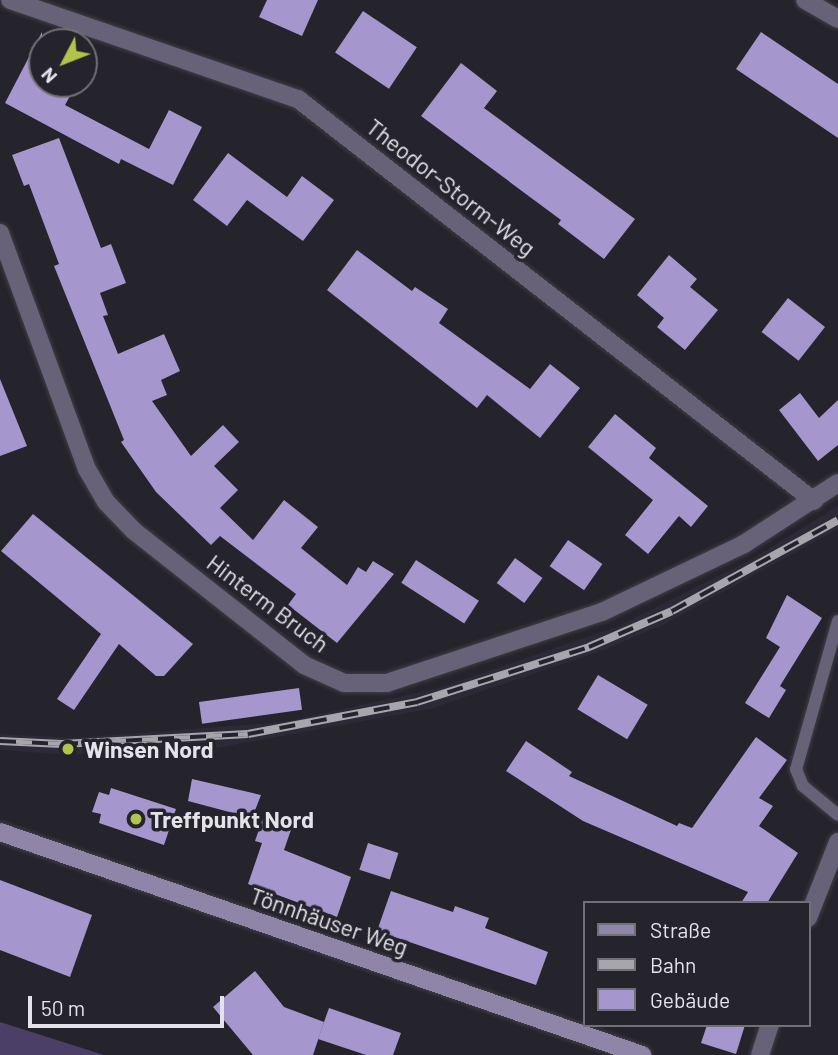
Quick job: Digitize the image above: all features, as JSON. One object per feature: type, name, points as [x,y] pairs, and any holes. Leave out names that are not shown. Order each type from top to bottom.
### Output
[{"type":"main road","name":"Tönnhäuser Weg","points":[[0,832],[642,1055]]},
{"type":"street","name":"Theodor-Storm-Weg","points":[[10,0],[298,99],[814,501]]},
{"type":"street","points":[[805,0],[838,19]]},
{"type":"street","name":"Hinterm Bruch","points":[[0,233],[87,469],[106,502],[134,531],[304,665],[344,683],[387,683],[602,612],[671,583],[814,501],[838,483]]},
{"type":"street","points":[[810,913],[838,842]]},
{"type":"street","points":[[760,1055],[769,1027]]},
{"type":"lane","points":[[838,621],[796,769],[803,786],[838,815]]},
{"type":"shaded area","points":[[838,506],[838,529],[665,624],[604,650],[430,709],[216,748],[71,755],[0,750],[0,734],[74,738],[283,722],[439,688],[619,626],[750,560]]},
{"type":"shaded area","points":[[0,1022],[104,1055],[0,1055]]},
{"type":"building","points":[[267,0],[318,0],[302,36],[259,17]]},
{"type":"building","points":[[363,11],[417,47],[389,89],[335,52]]},
{"type":"building","points":[[761,32],[838,84],[838,138],[736,69]]},
{"type":"building","points":[[28,59],[28,98],[69,98],[65,105],[149,149],[169,110],[202,127],[173,185],[121,159],[119,164],[5,103]]},
{"type":"building","points":[[461,63],[497,91],[484,108],[635,219],[604,259],[558,224],[561,220],[421,116]]},
{"type":"building","points":[[59,138],[101,248],[111,244],[126,283],[100,293],[108,315],[103,316],[118,354],[164,334],[180,371],[161,380],[167,395],[152,401],[191,456],[223,425],[239,442],[214,466],[238,490],[220,508],[253,540],[284,500],[318,527],[301,548],[347,585],[358,567],[366,572],[373,561],[394,574],[337,643],[288,605],[296,594],[220,536],[211,545],[156,492],[121,442],[124,440],[54,266],[59,264],[29,184],[24,186],[12,155]]},
{"type":"building","points":[[228,153],[287,197],[302,176],[334,200],[303,241],[247,200],[227,226],[193,200]]},
{"type":"building","points":[[357,250],[412,291],[415,287],[448,309],[439,323],[530,389],[550,364],[580,388],[540,438],[487,395],[477,408],[327,290]]},
{"type":"building","points":[[669,255],[697,279],[690,287],[718,310],[685,350],[657,327],[664,318],[637,295]]},
{"type":"building","points":[[788,298],[825,327],[799,361],[762,332]]},
{"type":"building","points":[[0,379],[27,446],[0,456]]},
{"type":"building","points":[[800,393],[819,418],[838,400],[838,445],[818,461],[779,410]]},
{"type":"building","points":[[615,414],[656,448],[649,458],[708,506],[691,527],[679,516],[648,554],[625,535],[653,500],[588,447]]},
{"type":"building","points":[[33,514],[193,644],[164,676],[156,676],[119,644],[74,710],[57,699],[101,634],[1,551]]},
{"type":"building","points":[[568,540],[602,564],[584,590],[550,566]]},
{"type":"building","points":[[515,558],[543,578],[524,603],[497,583]]},
{"type":"building","points":[[416,560],[479,601],[464,623],[401,583]]},
{"type":"building","points":[[787,595],[822,618],[780,686],[786,690],[769,718],[745,703],[780,647],[766,638]]},
{"type":"building","points":[[598,675],[648,705],[627,739],[577,709]]},
{"type":"building","points":[[299,688],[302,710],[202,724],[199,702]]},
{"type":"building","points":[[756,737],[787,760],[759,798],[773,806],[759,826],[798,853],[768,901],[742,901],[748,892],[583,821],[506,771],[526,741],[572,772],[569,776],[677,826],[679,823],[692,828]]},
{"type":"building","points":[[192,779],[261,795],[252,818],[188,801]]},
{"type":"building","name":"Treffpunkt Nord","points":[[111,788],[176,809],[164,845],[99,823],[101,814],[92,812],[99,792],[109,795]]},
{"type":"building","points":[[264,815],[293,824],[284,850],[351,877],[337,917],[248,884],[262,843],[255,841]]},
{"type":"building","points":[[368,843],[398,853],[390,880],[359,870]]},
{"type":"building","points":[[0,880],[92,915],[70,977],[0,950]]},
{"type":"building","points":[[391,891],[453,912],[455,906],[489,918],[485,928],[548,952],[536,985],[377,931]]},
{"type":"building","points":[[255,971],[284,1007],[324,1022],[313,1055],[253,1055],[213,1007]]},
{"type":"building","points":[[329,1008],[401,1033],[393,1055],[366,1055],[318,1039]]},
{"type":"building","points":[[706,1027],[744,1027],[736,1054],[701,1043]]},
{"type":"railway","points":[[0,741],[62,744],[248,734],[417,702],[589,647],[672,611],[838,520]]},
{"type":"place","name":"Winsen Nord","points":[[68,749]]},
{"type":"place","name":"Treffpunkt Nord","points":[[136,819]]}]
